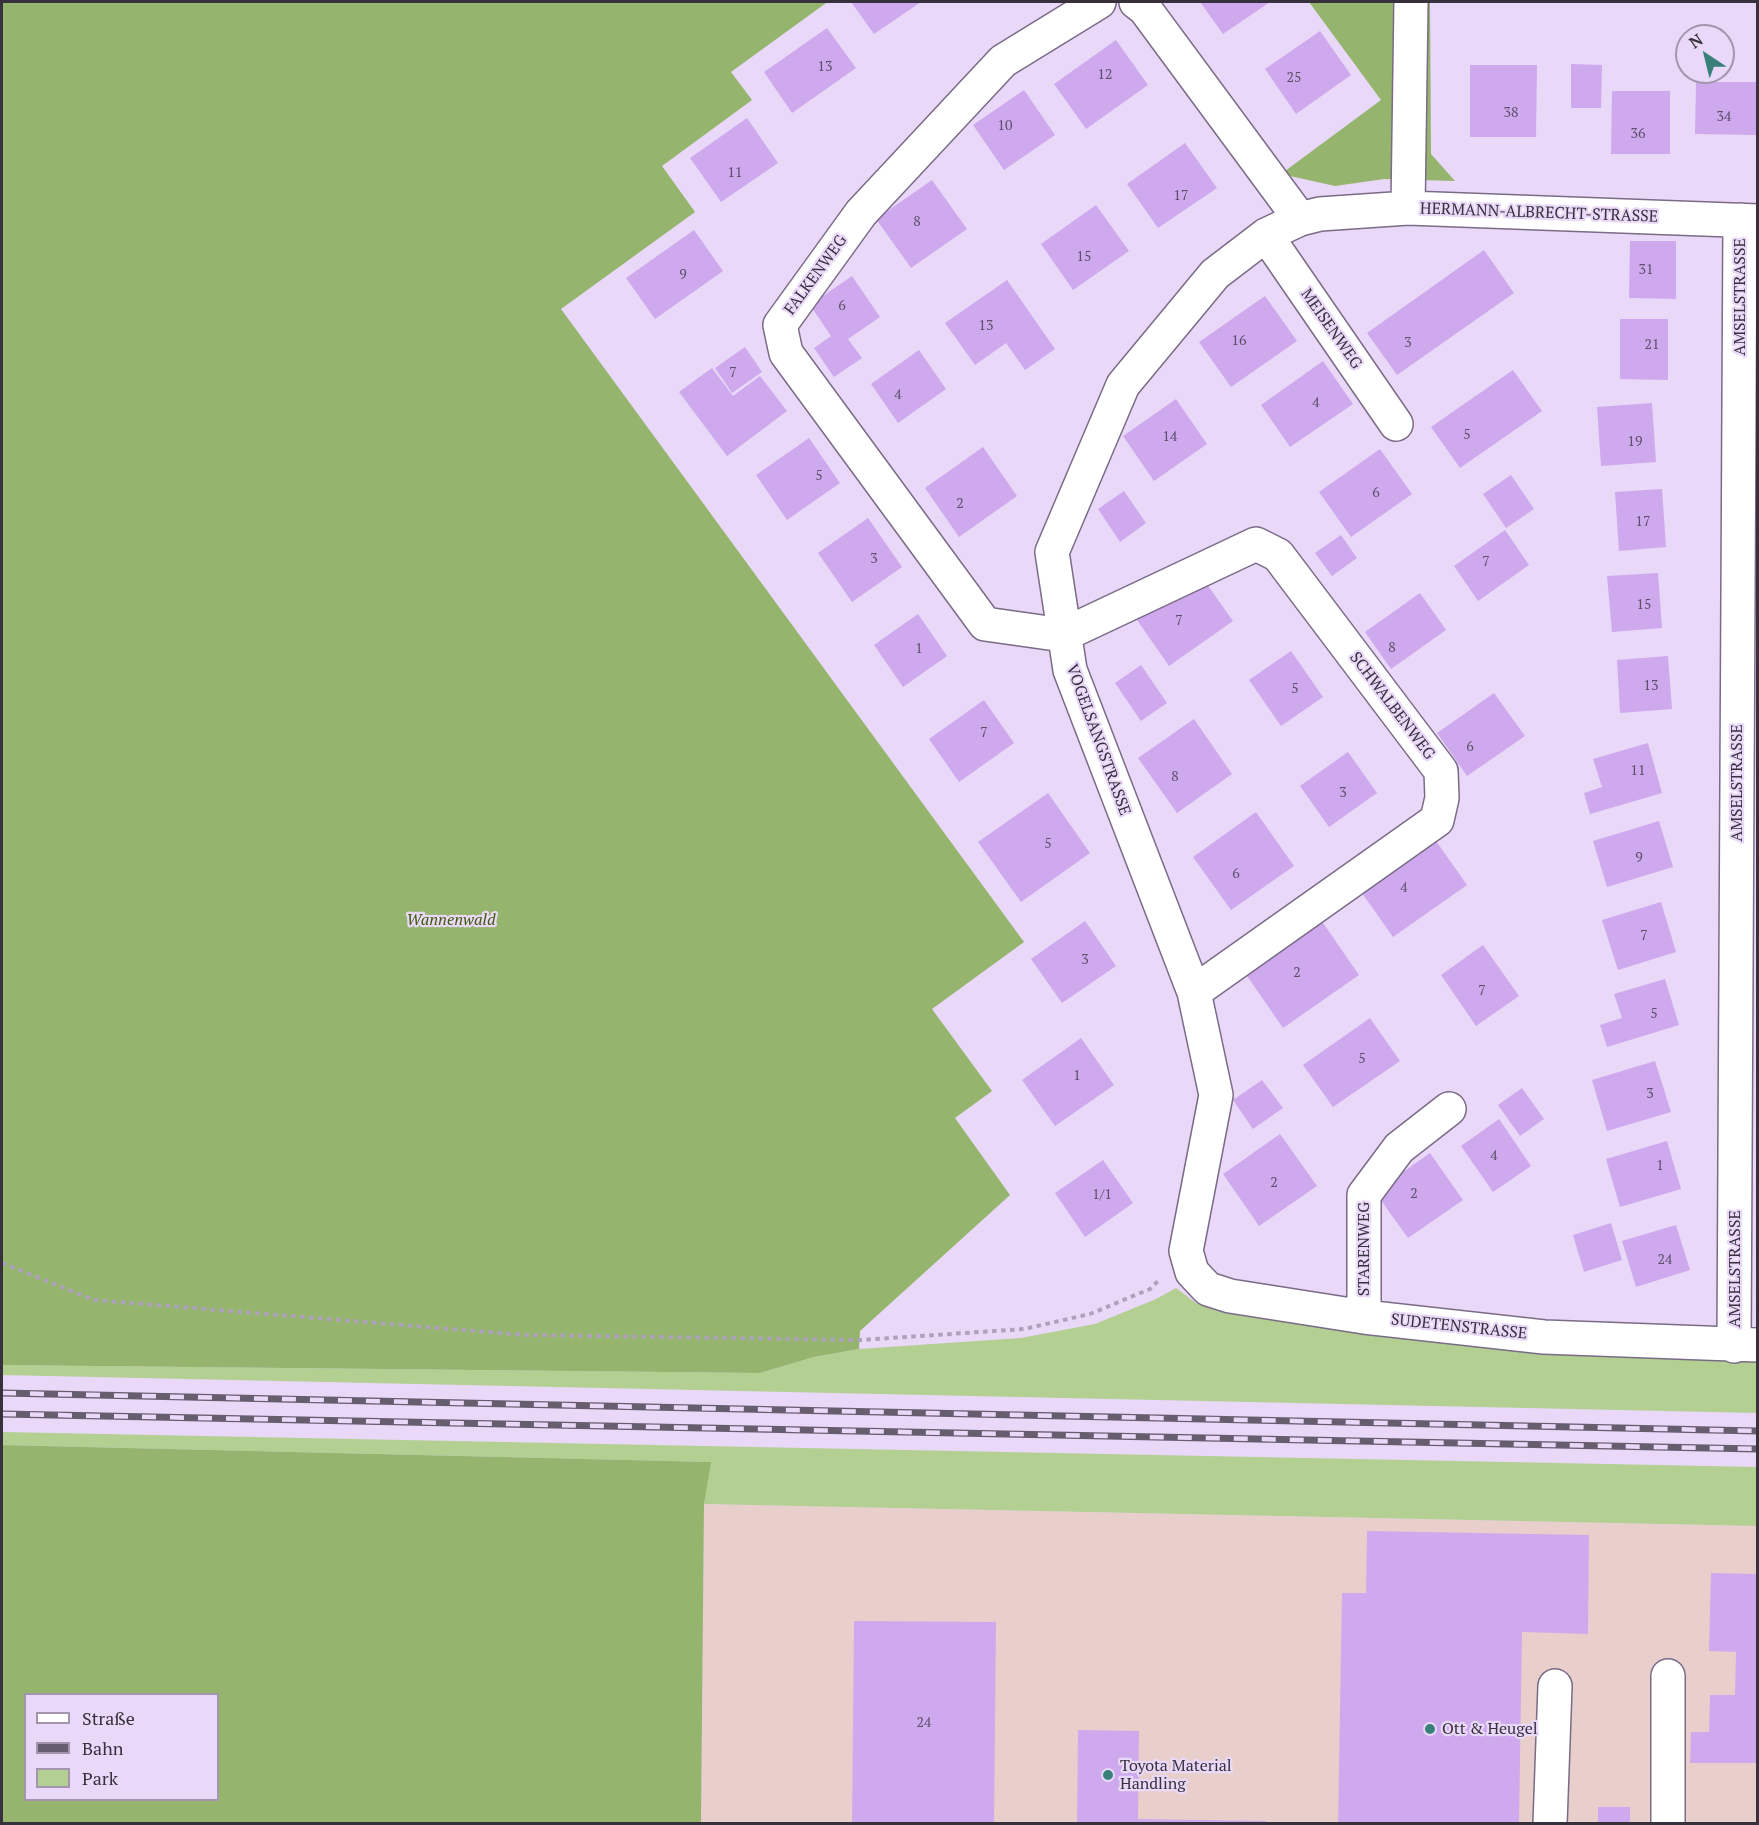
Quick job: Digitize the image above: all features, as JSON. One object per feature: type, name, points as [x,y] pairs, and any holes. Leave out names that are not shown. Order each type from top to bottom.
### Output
[{"type":"street","name":"FALKENWEG","points":[[1063,635],[985,624],[786,353],[780,326],[861,213],[1003,61],[1099,2]]},
{"type":"street","points":[[1136,2],[1145,9],[1310,216]]},
{"type":"street","points":[[1408,208],[1411,2]]},
{"type":"street","name":"HERMANN-ALBRECHT-STRASSE","points":[[1310,216],[1408,208],[1749,221]]},
{"type":"street","name":"VOGELSANGSTRASSE","points":[[1186,1251],[1216,1095],[1194,992],[1070,670],[1052,552],[1123,385],[1215,274],[1266,235],[1310,216]]},
{"type":"street","name":"AMSELSTRASSE","points":[[1746,1345],[1749,221]]},
{"type":"street","name":"MEISENWEG","points":[[1266,235],[1396,424]]},
{"type":"street","name":"SCHWALBENWEG","points":[[1063,635],[1256,544],[1278,555],[1441,771],[1442,798],[1437,820],[1194,992]]},
{"type":"street","name":"STARENWEG","points":[[1364,1317],[1364,1195],[1399,1148],[1449,1109]]},
{"type":"street","name":"SUDETENSTRASSE","points":[[1186,1251],[1192,1272],[1208,1289],[1230,1296],[1364,1317],[1544,1337],[1746,1345]]},
{"type":"street","points":[[1668,1676],[1668,1824]]},
{"type":"street","points":[[1550,1824],[1555,1686]]},
{"type":"path","points":[[2,1263],[94,1300],[525,1335],[861,1340],[1024,1329],[1090,1314],[1150,1289],[1186,1251]]},
{"type":"shaded area","points":[[704,1504],[1757,1526],[1757,1823],[701,1824]]},
{"type":"green space","name":"Wannenwald","points":[[2,2],[826,3],[731,72],[752,100],[662,166],[695,212],[561,309],[1024,942],[932,1009],[992,1091],[955,1118],[1010,1195],[860,1331],[859,1349],[814,1357],[760,1373],[2,1365]]},
{"type":"green space","points":[[1309,2],[1430,2],[1431,154],[1455,181],[1384,179],[1335,186],[1281,174],[1381,100]]},
{"type":"green space","points":[[1176,1288],[1196,1303],[1224,1313],[1359,1333],[1545,1354],[1757,1362],[1758,1413],[2,1375],[2,1365],[760,1373],[814,1357],[859,1349],[1021,1338],[1095,1324],[1156,1299]]},
{"type":"green space","points":[[2,1432],[1757,1467],[1758,1526],[704,1504],[710,1462],[2,1445]]},
{"type":"green space","points":[[2,1445],[711,1462],[704,1504],[701,1823],[2,1823]]},
{"type":"building","points":[[851,2],[921,2],[874,34]]},
{"type":"building","points":[[1200,2],[1270,2],[1223,34]]},
{"type":"building","points":[[827,28],[856,68],[792,113],[764,72]]},
{"type":"building","points":[[1320,31],[1351,75],[1296,114],[1265,69]]},
{"type":"building","points":[[1116,40],[1148,85],[1086,129],[1054,84]]},
{"type":"building","points":[[1571,64],[1602,65],[1601,108],[1571,108]]},
{"type":"building","points":[[1470,65],[1537,65],[1536,137],[1470,137]]},
{"type":"building","points":[[1756,82],[1756,135],[1695,134],[1696,84]]},
{"type":"building","points":[[1024,90],[1055,135],[1004,170],[973,125]]},
{"type":"building","points":[[1612,91],[1670,91],[1670,154],[1611,154]]},
{"type":"building","points":[[747,118],[778,163],[721,202],[690,158]]},
{"type":"building","points":[[1185,143],[1217,188],[1158,228],[1127,184]]},
{"type":"building","points":[[932,180],[967,229],[911,268],[876,219]]},
{"type":"building","points":[[1096,205],[1129,251],[1073,290],[1041,244]]},
{"type":"building","points":[[694,230],[723,271],[655,319],[626,278]]},
{"type":"building","points":[[1630,241],[1676,241],[1676,299],[1629,298]]},
{"type":"building","points":[[1484,250],[1514,293],[1397,375],[1367,333]]},
{"type":"building","points":[[852,276],[880,317],[848,339],[862,358],[834,377],[814,348],[831,336],[810,305]]},
{"type":"building","points":[[1007,280],[1055,349],[1025,370],[1006,343],[975,365],[945,323]]},
{"type":"building","points":[[1265,296],[1297,341],[1231,387],[1199,342]]},
{"type":"building","points":[[1620,319],[1668,319],[1668,380],[1620,379]]},
{"type":"building","points":[[745,347],[762,372],[732,393],[715,368]]},
{"type":"building","points":[[919,350],[946,389],[898,423],[871,384]]},
{"type":"building","points":[[1323,361],[1353,404],[1290,447],[1261,405]]},
{"type":"building","points":[[712,368],[733,396],[760,376],[787,411],[727,456],[679,392]]},
{"type":"building","points":[[1513,370],[1542,411],[1460,468],[1431,427]]},
{"type":"building","points":[[1176,399],[1207,444],[1154,481],[1123,436]]},
{"type":"building","points":[[1652,403],[1656,462],[1601,466],[1597,407]]},
{"type":"building","points":[[809,438],[840,483],[787,520],[756,475]]},
{"type":"building","points":[[983,447],[1017,496],[959,537],[925,488]]},
{"type":"building","points":[[1380,449],[1412,494],[1351,537],[1319,492]]},
{"type":"building","points":[[1511,475],[1534,509],[1506,528],[1483,494]]},
{"type":"building","points":[[1662,489],[1666,547],[1619,551],[1615,492]]},
{"type":"building","points":[[1124,491],[1146,523],[1120,542],[1098,509]]},
{"type":"building","points":[[868,518],[902,567],[852,602],[818,553]]},
{"type":"building","points":[[1505,530],[1529,565],[1478,601],[1454,566]]},
{"type":"building","points":[[1341,535],[1357,558],[1332,576],[1315,553]]},
{"type":"building","points":[[1658,573],[1662,628],[1612,632],[1607,576]]},
{"type":"building","points":[[1201,576],[1233,621],[1169,666],[1137,620]]},
{"type":"building","points":[[1420,593],[1446,630],[1391,669],[1365,632]]},
{"type":"building","points":[[918,614],[947,656],[903,687],[874,645]]},
{"type":"building","points":[[1291,651],[1323,697],[1281,726],[1249,680]]},
{"type":"building","points":[[1668,656],[1672,709],[1620,713],[1617,660]]},
{"type":"building","points":[[1141,665],[1167,703],[1141,721],[1115,683]]},
{"type":"building","points":[[1494,693],[1525,736],[1467,776],[1437,733]]},
{"type":"building","points":[[984,700],[1014,743],[959,782],[929,739]]},
{"type":"building","points":[[1194,719],[1232,774],[1177,813],[1138,758]]},
{"type":"building","points":[[1648,743],[1662,793],[1590,814],[1584,793],[1602,787],[1593,759]]},
{"type":"building","points":[[1348,752],[1377,793],[1329,827],[1300,786]]},
{"type":"building","points":[[1048,793],[1090,853],[1021,902],[978,842]]},
{"type":"building","points":[[1256,812],[1294,866],[1231,910],[1193,857]]},
{"type":"building","points":[[1659,821],[1673,867],[1607,887],[1593,841]]},
{"type":"building","points":[[1436,841],[1467,885],[1393,937],[1362,893]]},
{"type":"building","points":[[1661,902],[1676,952],[1618,970],[1602,920]]},
{"type":"building","points":[[1321,920],[1359,975],[1283,1028],[1245,973]]},
{"type":"building","points":[[1085,921],[1116,966],[1062,1003],[1031,959]]},
{"type":"building","points":[[1483,945],[1519,996],[1476,1026],[1441,975]]},
{"type":"building","points":[[1665,979],[1679,1025],[1607,1047],[1600,1025],[1622,1018],[1614,994]]},
{"type":"building","points":[[1370,1018],[1400,1061],[1333,1107],[1303,1065]]},
{"type":"building","points":[[1081,1038],[1114,1085],[1055,1126],[1022,1080]]},
{"type":"building","points":[[1655,1061],[1671,1112],[1607,1131],[1592,1080]]},
{"type":"building","points":[[1262,1080],[1283,1108],[1253,1129],[1233,1100]]},
{"type":"building","points":[[1522,1088],[1544,1119],[1520,1136],[1498,1105]]},
{"type":"building","points":[[1499,1119],[1531,1166],[1493,1192],[1461,1146]]},
{"type":"building","points":[[1280,1134],[1317,1186],[1259,1226],[1223,1174]]},
{"type":"building","points":[[1667,1141],[1681,1189],[1620,1207],[1606,1159]]},
{"type":"building","points":[[1430,1153],[1463,1200],[1408,1238],[1375,1192]]},
{"type":"building","points":[[1103,1160],[1133,1203],[1085,1237],[1055,1193]]},
{"type":"building","points":[[1611,1223],[1622,1260],[1584,1272],[1573,1235]]},
{"type":"building","points":[[1676,1225],[1690,1270],[1636,1287],[1622,1241]]},
{"type":"building","name":"Ott & Heugel","points":[[1367,1531],[1589,1535],[1588,1634],[1522,1632],[1519,1824],[1338,1824],[1342,1593],[1366,1593]]},
{"type":"building","points":[[1711,1573],[1758,1574],[1758,1763],[1690,1763],[1691,1732],[1709,1732],[1710,1695],[1735,1695],[1736,1652],[1709,1651]]},
{"type":"building","points":[[854,1621],[996,1622],[994,1824],[852,1824]]},
{"type":"building","name":"Toyota Material Handling","points":[[1078,1730],[1139,1731],[1138,1819],[1266,1821],[1266,1824],[1077,1824]]},
{"type":"building","points":[[1598,1807],[1630,1807],[1630,1824],[1598,1824]]},
{"type":"railway","points":[[2,1393],[1758,1431]]},
{"type":"railway","points":[[2,1414],[1758,1449]]},
{"type":"place","name":"Ott & Heugel","points":[[1430,1729]]},
{"type":"place","name":"Toyota Material Handling","points":[[1108,1775]]}]
